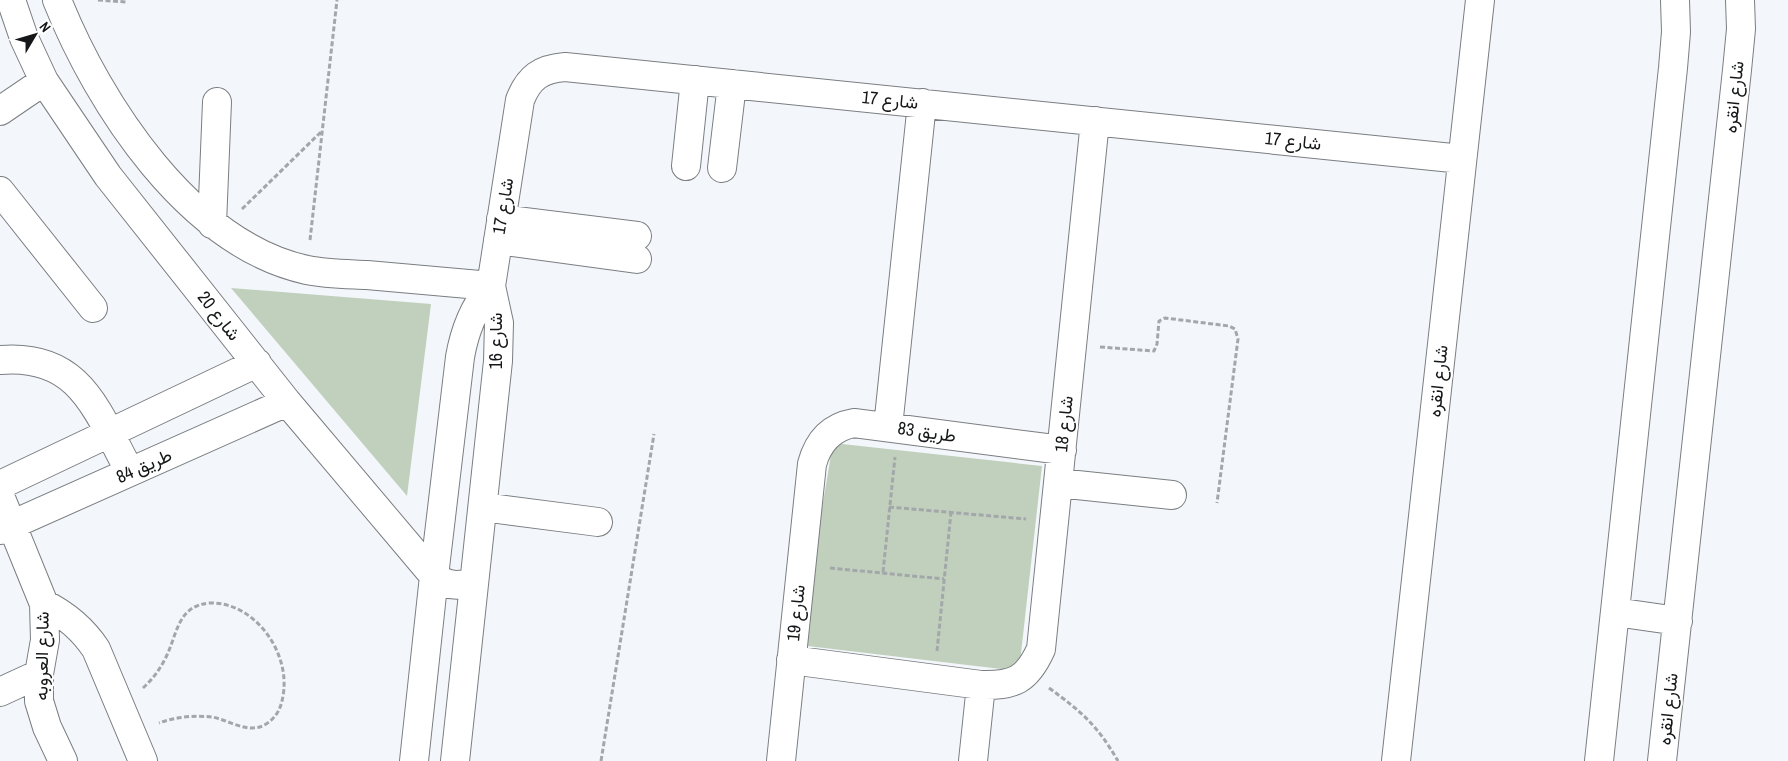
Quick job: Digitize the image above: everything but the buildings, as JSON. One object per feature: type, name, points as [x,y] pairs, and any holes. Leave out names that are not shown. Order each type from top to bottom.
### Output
[{"type":"street","name":"شارع 20","points":[[10,0],[24,38],[44,81],[108,176],[287,402],[434,576]]},
{"type":"street","points":[[57,0],[78,49],[142,151],[168,181],[216,227],[241,244],[263,256],[307,270],[491,286]]},
{"type":"street","name":"شارع انقره","points":[[1396,761],[1480,0]]},
{"type":"street","points":[[1599,761],[1674,59],[1676,32],[1675,0]]},
{"type":"street","name":"شارع انقره","points":[[1662,761],[1738,62],[1741,29],[1740,0]]},
{"type":"street","name":"شارع 17","points":[[491,286],[520,100],[524,89],[532,79],[542,72],[553,68],[565,67],[695,80],[1462,159]]},
{"type":"street","points":[[686,166],[695,80]]},
{"type":"street","points":[[0,111],[44,81]]},
{"type":"street","points":[[722,168],[732,84]]},
{"type":"street","points":[[216,227],[217,102]]},
{"type":"street","points":[[893,428],[922,103]]},
{"type":"street","name":"شارع 18","points":[[791,660],[1000,686],[1016,682],[1036,661],[1041,649],[1095,121]]},
{"type":"street","points":[[108,176],[142,151]]},
{"type":"street","points":[[0,191],[93,308]]},
{"type":"street","points":[[500,230],[637,247]]},
{"type":"street","name":"شارع 16","points":[[456,761],[499,343],[499,323],[491,286]]},
{"type":"street","name":"شارع 16","points":[[414,761],[434,576],[464,338],[470,319],[479,301],[491,286]]},
{"type":"street","points":[[0,360],[18,359],[40,362],[60,370],[77,383],[90,400],[130,472]]},
{"type":"street","points":[[0,485],[256,363]]},
{"type":"street","name":"طريق 84","points":[[6,528],[287,402]]},
{"type":"street","name":"طريق 83","points":[[812,464],[819,445],[826,436],[844,425],[854,423],[1062,450]]},
{"type":"street","name":"شارع 19","points":[[781,761],[812,464]]},
{"type":"street","points":[[1058,483],[1172,495]]},
{"type":"street","name":"شارع العروبه","points":[[0,496],[6,528],[44,604],[45,640],[38,687],[42,714],[63,761]]},
{"type":"street","points":[[483,507],[598,522]]},
{"type":"street","points":[[434,576],[448,584],[466,584],[474,580]]},
{"type":"street","points":[[44,604],[69,618],[88,637],[96,649],[138,749]]},
{"type":"street","points":[[1615,612],[1678,620]]},
{"type":"street","points":[[0,692],[39,674]]},
{"type":"street","points":[[973,761],[981,685]]},
{"type":"path","points":[[98,0],[126,2]]},
{"type":"path","points":[[307,270],[337,0]]},
{"type":"path","points":[[216,227],[322,131]]},
{"type":"path","points":[[1072,344],[1154,351],[1157,344],[1159,321],[1165,318],[1229,326],[1235,329],[1238,339],[1217,503]]},
{"type":"path","points":[[883,572],[893,428]]},
{"type":"path","points":[[601,761],[654,434]]},
{"type":"path","points":[[889,507],[1054,521]]},
{"type":"path","points":[[934,679],[951,512]]},
{"type":"path","points":[[801,566],[944,579]]},
{"type":"path","points":[[120,705],[148,684],[159,670],[167,655],[177,626],[185,615],[196,607],[209,603],[240,611],[254,620],[265,631],[281,659],[284,675],[281,707],[274,718],[264,725],[252,728],[212,717],[188,717],[163,722],[148,728],[138,749]]},
{"type":"path","points":[[1027,672],[1072,704],[1091,721],[1106,740],[1118,761]]},
{"type":"green space","points":[[231,288],[431,304],[407,496]]},
{"type":"green space","points":[[833,443],[1042,466],[1019,671],[799,645]]}]
